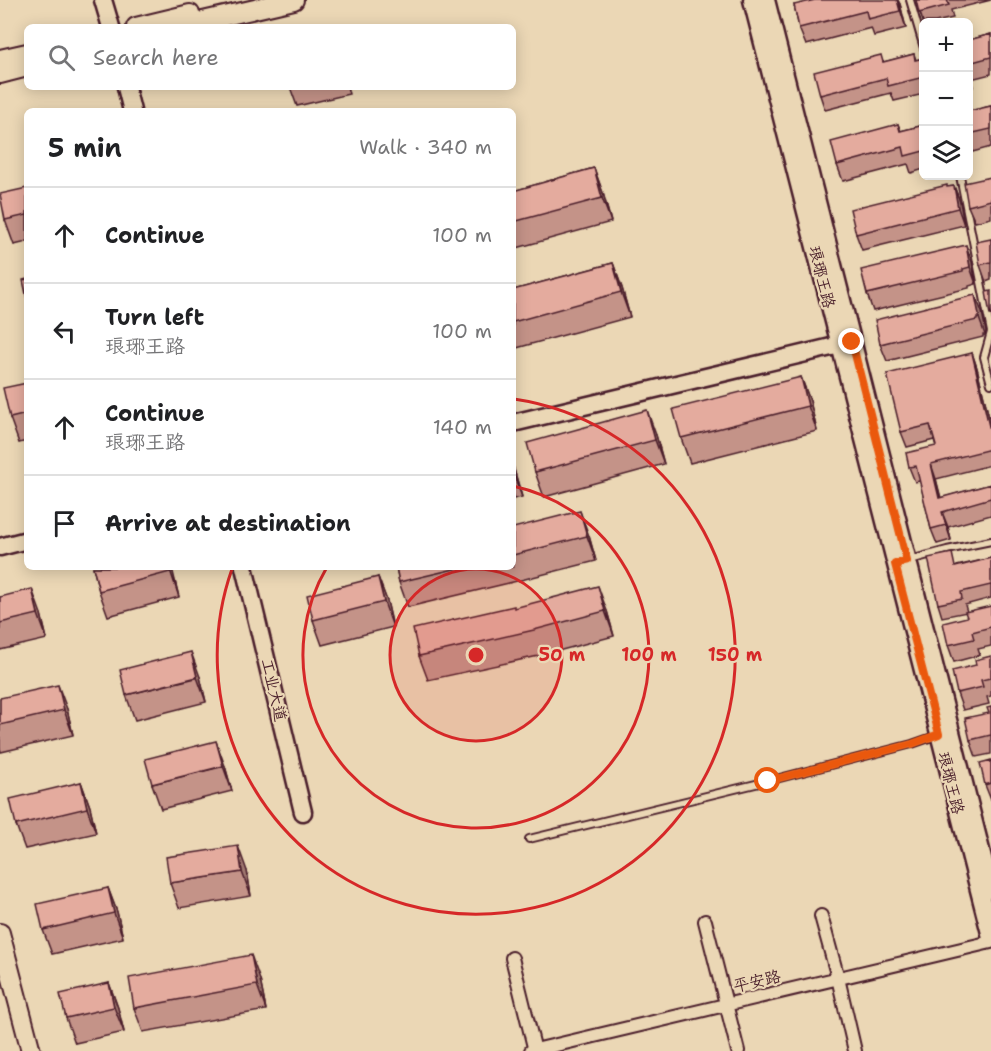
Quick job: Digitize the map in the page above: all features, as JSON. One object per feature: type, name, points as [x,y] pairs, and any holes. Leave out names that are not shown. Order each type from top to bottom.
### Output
[{"type":"main road","points":[[103,0],[110,24]]},
{"type":"main road","points":[[149,24],[251,0]]},
{"type":"main road","points":[[190,24],[294,0]]},
{"type":"main road","name":"琅琊王路","points":[[752,0],[846,344]]},
{"type":"main road","name":"琅琊王路","points":[[766,0],[846,344],[901,562],[991,890]]},
{"type":"main road","points":[[0,59],[24,54]]},
{"type":"main road","points":[[0,74],[24,68]]},
{"type":"main road","points":[[127,90],[131,108]]},
{"type":"main road","points":[[516,422],[846,344]]},
{"type":"main road","points":[[0,547],[24,541]]},
{"type":"main road","name":"琅琊王路","points":[[901,562],[939,734],[991,937]]},
{"type":"main road","name":"工业大道","points":[[245,570],[303,812]]},
{"type":"main road","points":[[0,933],[31,1051]]},
{"type":"street","points":[[821,916],[855,1051]]},
{"type":"street","points":[[705,921],[738,1051]]},
{"type":"street","name":"平安路","points":[[533,1051],[991,942]]},
{"type":"street","points":[[512,958],[533,1051]]},
{"type":"lane","points":[[910,0],[919,31]]},
{"type":"lane","points":[[961,180],[991,332],[984,357],[991,384]]},
{"type":"lane","points":[[901,562],[991,541]]},
{"type":"lane","points":[[529,839],[768,781],[912,744],[939,734]]},
{"type":"building","points":[[815,0],[897,0],[900,11],[868,19],[866,11],[799,28],[794,5]]},
{"type":"building","points":[[916,0],[947,0],[949,5],[919,13]]},
{"type":"building","points":[[991,34],[991,57],[973,62],[973,39]]},
{"type":"building","points":[[914,54],[915,60],[919,59],[919,78],[888,86],[886,78],[820,95],[814,72],[881,55],[883,62]]},
{"type":"building","points":[[991,106],[991,129],[973,133],[973,110]]},
{"type":"building","points":[[898,124],[900,131],[919,126],[919,152],[905,156],[903,147],[837,165],[831,142]]},
{"type":"building","points":[[594,168],[602,198],[516,221],[516,190]]},
{"type":"building","points":[[991,177],[991,200],[968,206],[964,183]]},
{"type":"building","points":[[947,185],[947,187],[954,186],[958,208],[856,234],[850,209]]},
{"type":"building","points":[[24,189],[24,216],[5,220],[0,194]]},
{"type":"building","points":[[991,239],[991,262],[980,265],[976,242]]},
{"type":"building","points":[[966,245],[970,267],[963,271],[867,294],[861,270]]},
{"type":"building","points":[[613,263],[621,292],[516,321],[516,289]]},
{"type":"building","points":[[991,291],[991,315],[990,315],[986,292]]},
{"type":"building","points":[[975,295],[979,315],[977,320],[880,344],[875,320]]},
{"type":"building","points":[[972,353],[991,435],[991,449],[931,464],[939,498],[991,484],[991,498],[942,512],[946,525],[931,529],[916,466],[909,467],[906,453],[936,446],[930,425],[901,432],[887,374]]},
{"type":"building","points":[[801,377],[808,406],[681,438],[673,409]]},
{"type":"building","points":[[24,384],[24,415],[10,418],[3,388]]},
{"type":"building","points":[[647,410],[655,440],[535,472],[527,443]]},
{"type":"building","points":[[580,511],[587,536],[516,554],[516,527]]},
{"type":"building","points":[[952,553],[955,567],[991,558],[991,585],[961,592],[962,599],[938,604],[928,558]]},
{"type":"building","points":[[94,570],[170,570],[170,572],[99,591]]},
{"type":"building","points":[[397,570],[450,570],[399,582]]},
{"type":"building","points":[[378,577],[384,602],[313,620],[307,595]]},
{"type":"building","points":[[598,586],[605,611],[419,656],[413,629],[514,606],[514,608]]},
{"type":"building","points":[[32,589],[38,614],[0,623],[0,597]]},
{"type":"building","points":[[991,606],[991,627],[972,632],[974,639],[948,645],[943,623],[967,617],[965,612]]},
{"type":"building","points":[[191,652],[197,677],[126,695],[120,670]]},
{"type":"building","points":[[991,656],[991,678],[981,680],[983,687],[957,693],[952,671],[976,665],[975,660]]},
{"type":"building","points":[[58,685],[64,710],[0,725],[0,698]]},
{"type":"building","points":[[991,707],[991,735],[970,740],[965,718],[989,713],[987,708]]},
{"type":"building","points":[[216,741],[223,766],[152,784],[145,759]]},
{"type":"building","points":[[991,760],[991,783],[985,785],[980,763]]},
{"type":"building","points":[[81,782],[87,808],[16,825],[10,799]]},
{"type":"building","points":[[238,846],[242,872],[170,883],[166,857]]},
{"type":"building","points":[[108,888],[114,913],[43,930],[37,904]]},
{"type":"building","points":[[251,955],[257,985],[134,1008],[129,978]]},
{"type":"building","points":[[109,983],[114,1007],[66,1018],[60,994]]},
{"type":"route","points":[[768,781],[912,744],[939,734],[895,564],[907,561],[852,342]]}]
